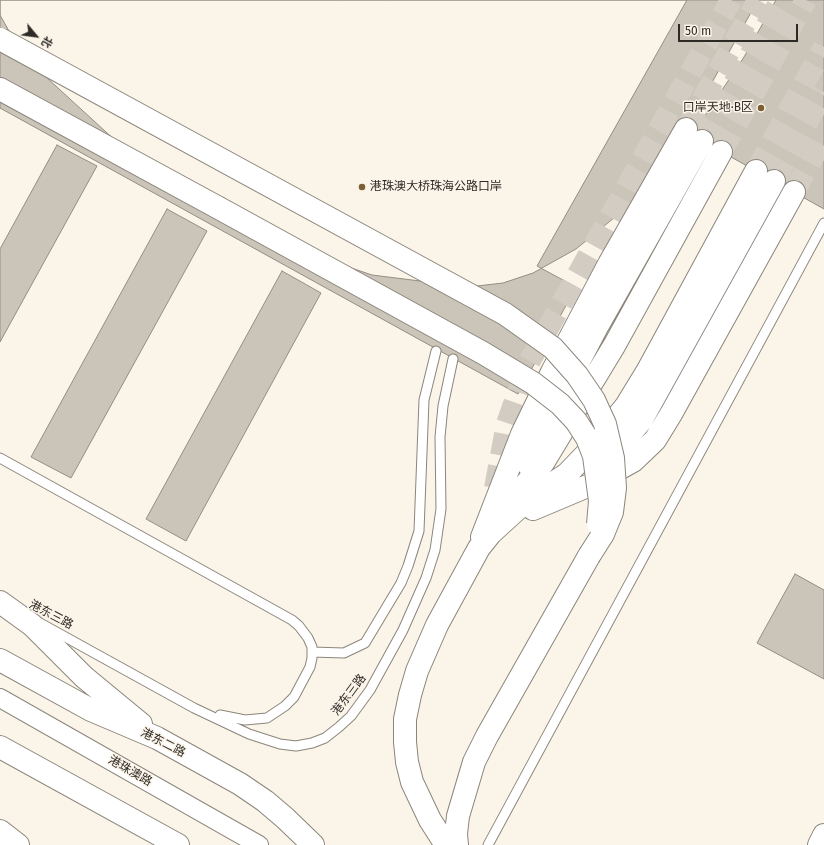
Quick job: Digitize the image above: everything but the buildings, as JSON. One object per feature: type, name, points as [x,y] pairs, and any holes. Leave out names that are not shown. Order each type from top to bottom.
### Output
[{"type":"main road","points":[[0,39],[504,314],[553,348],[577,375],[594,400],[605,424],[613,458],[615,488],[612,512],[602,534],[487,736],[474,762],[458,816],[456,834],[457,845]]},
{"type":"main road","points":[[0,89],[483,353],[532,383],[560,404],[576,421],[587,438],[594,456],[600,501],[598,523],[589,556]]},
{"type":"main road","points":[[479,548],[522,434],[552,372],[609,264],[694,135],[547,423],[520,490]]},
{"type":"main road","points":[[446,845],[430,820],[412,782],[407,762],[406,719],[417,671],[437,625],[479,548],[520,490],[543,462],[614,346],[721,152]]},
{"type":"main road","points":[[479,548],[506,519],[525,502],[567,474],[593,447],[626,406],[765,176]]},
{"type":"main road","points":[[506,519],[590,485],[633,461],[655,440],[794,192]]},
{"type":"main road","points":[[0,601],[32,625],[84,677],[157,738]]},
{"type":"main road","name":"港东二路","points":[[0,660],[91,710],[157,738],[240,784],[265,801],[313,845]]},
{"type":"main road","points":[[0,747],[178,845]]},
{"type":"main road","points":[[0,831],[18,845]]},
{"type":"main road","points":[[819,845],[824,836]]},
{"type":"street","name":"港珠澳路","points":[[0,698],[260,845]]},
{"type":"lane","points":[[488,845],[824,223]]},
{"type":"lane","points":[[312,652],[344,653],[365,643],[394,595],[408,566],[419,531],[424,400],[436,352]]},
{"type":"lane","name":"港东三路","points":[[0,601],[194,708],[260,738],[280,744],[296,746],[312,743],[325,738],[339,728],[361,703],[410,616],[426,578],[435,550],[441,509],[441,429],[443,406],[453,359]]},
{"type":"lane","points":[[0,458],[292,620],[308,638],[312,652],[310,667],[294,697],[285,706],[267,718],[245,720],[232,719],[194,708]]},
{"type":"tunnel","points":[[495,488],[507,424],[528,364],[731,0]]},
{"type":"tunnel","points":[[686,129],[758,0]]},
{"type":"tunnel","points":[[702,141],[781,0]]},
{"type":"tunnel","points":[[721,152],[806,0]]},
{"type":"tunnel","points":[[756,171],[824,47]]},
{"type":"tunnel","points":[[774,181],[824,92]]},
{"type":"tunnel","points":[[794,192],[824,137]]},
{"type":"place","name":"口岸天地·B区","points":[[761,108]]},
{"type":"place","name":"港珠澳大桥珠海公路口岸","points":[[362,187]]}]
